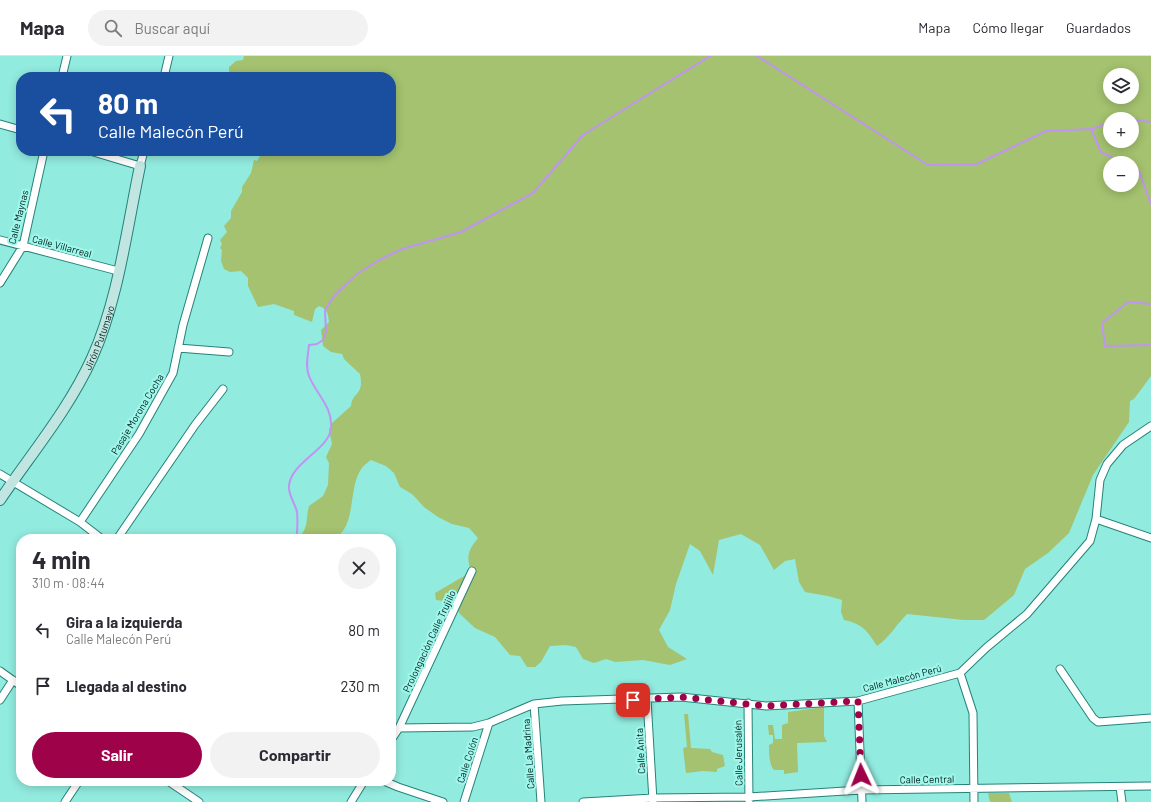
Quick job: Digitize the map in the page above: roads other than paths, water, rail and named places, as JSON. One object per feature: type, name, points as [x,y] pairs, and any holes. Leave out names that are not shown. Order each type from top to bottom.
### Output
[{"type":"street","points":[[63,72],[67,56]]},
{"type":"street","points":[[165,72],[169,56]]},
{"type":"street","points":[[0,124],[16,129]]},
{"type":"street","name":"Calle Maynas","points":[[0,283],[23,246],[43,156]]},
{"type":"street","points":[[107,156],[140,166]]},
{"type":"street","name":"Jirón Putumayo","points":[[0,500],[67,403],[92,359],[104,326],[118,271],[143,156]]},
{"type":"street","name":"Pasaje Morona Cocha","points":[[80,522],[139,434],[173,373],[183,325],[208,238]]},
{"type":"street","name":"Calle Villarreal","points":[[0,240],[118,271]]},
{"type":"street","points":[[178,348],[229,352]]},
{"type":"street","points":[[120,534],[195,425],[223,389]]},
{"type":"street","points":[[974,802],[973,713],[960,673],[1041,600],[1090,541],[1096,519],[1100,480],[1107,464],[1123,445],[1151,426]]},
{"type":"street","points":[[0,474],[80,522],[96,534]]},
{"type":"street","points":[[1096,519],[1151,538]]},
{"type":"street","name":"Prolongación Calle Trujillo","points":[[396,732],[472,571]]},
{"type":"street","points":[[1060,669],[1095,720],[1101,723],[1114,720],[1151,718]]},
{"type":"street","points":[[0,671],[16,682]]},
{"type":"street","name":"Calle Malecón Perú","points":[[399,728],[473,727],[489,723],[534,704],[562,701],[681,697],[766,706],[858,701],[960,673]]},
{"type":"street","points":[[0,700],[13,680]]},
{"type":"street","name":"Calle Anita","points":[[647,699],[653,800]]},
{"type":"street","points":[[858,701],[862,802]]},
{"type":"street","name":"Calle Jerusalén","points":[[748,703],[749,799]]},
{"type":"street","name":"Calle La Madrina","points":[[534,704],[541,802]]},
{"type":"street","name":"Calle Colón","points":[[464,802],[489,723]]},
{"type":"street","points":[[65,802],[76,786]]},
{"type":"street","points":[[175,786],[199,802]]},
{"type":"street","points":[[351,802],[361,786]]},
{"type":"street","points":[[396,786],[443,802]]},
{"type":"street","name":"Calle Central","points":[[583,802],[749,799],[861,790],[1151,786]]},
{"type":"street","points":[[1120,787],[1122,802]]},
{"type":"waterway","points":[[297,534],[297,512],[289,489],[291,478],[302,463],[324,443],[329,436],[331,428],[331,420],[327,407],[312,383],[307,364],[309,345],[317,344],[323,340],[326,332],[325,310],[334,296],[357,274],[379,260],[402,249],[461,232],[533,193],[583,135],[710,56]]},
{"type":"waterway","points":[[757,56],[928,165],[977,164],[1046,131],[1091,129],[1103,125]]},
{"type":"waterway","points":[[1139,121],[1151,122]]},
{"type":"waterway","points":[[1091,129],[1101,152],[1109,156]]},
{"type":"waterway","points":[[1139,171],[1151,204]]},
{"type":"waterway","points":[[1151,304],[1128,302],[1102,323],[1105,346],[1151,345]]}]
